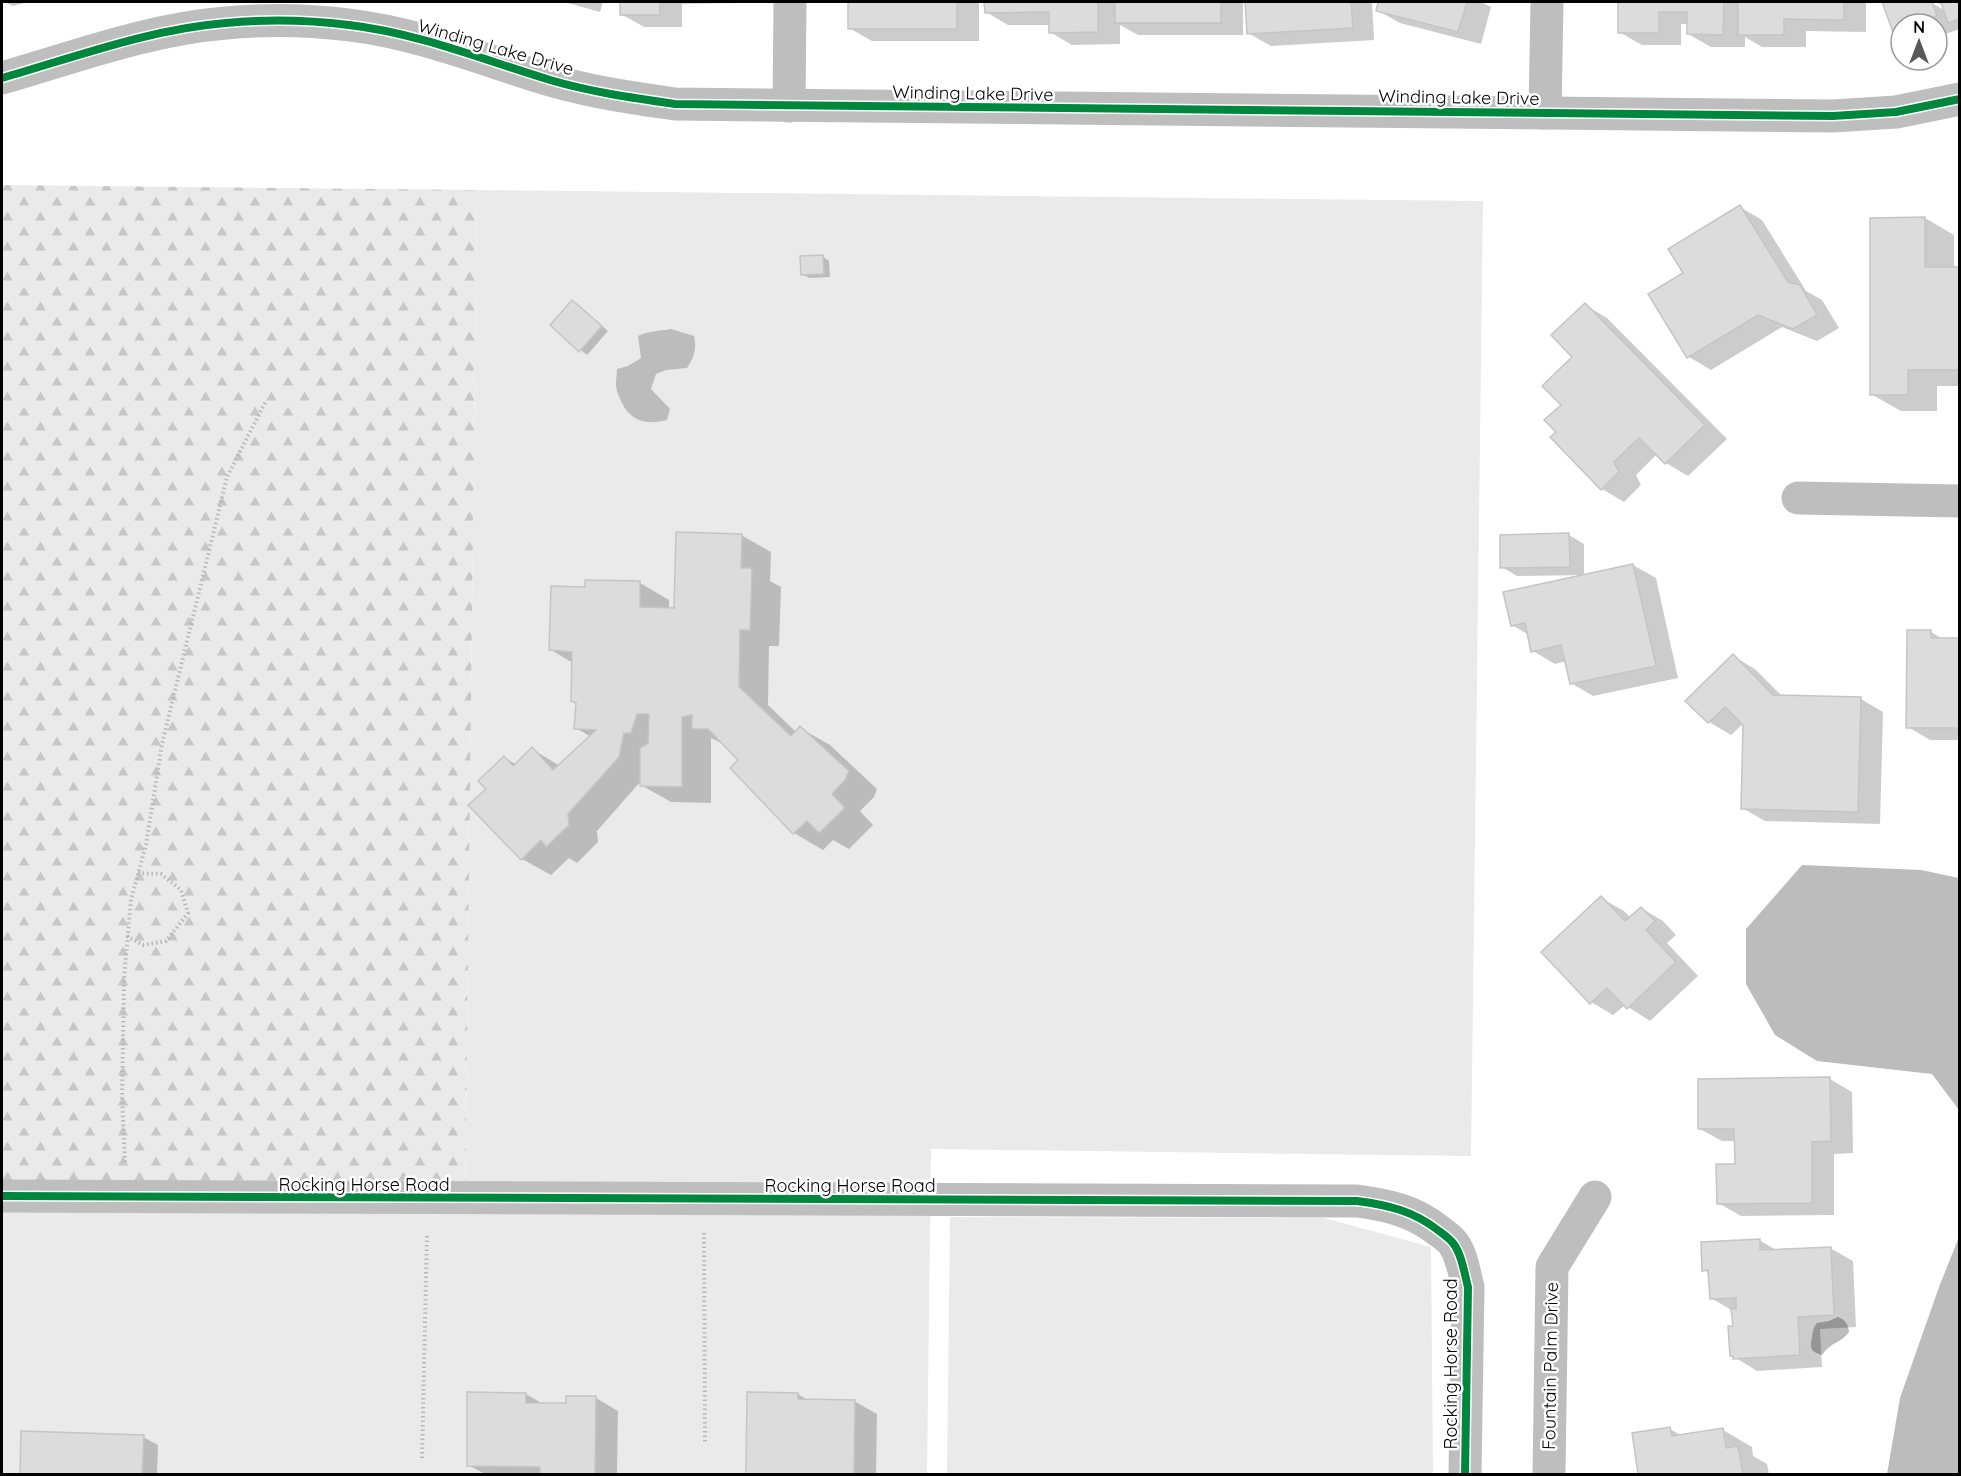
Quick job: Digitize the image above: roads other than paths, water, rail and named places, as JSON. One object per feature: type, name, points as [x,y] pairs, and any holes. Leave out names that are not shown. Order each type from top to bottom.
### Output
[{"type":"street","points":[[789,106],[790,2]]},
{"type":"street","points":[[1545,113],[1547,2]]},
{"type":"street","name":"Winding Lake Drive","points":[[2,78],[152,35],[226,23],[301,21],[351,25],[425,40],[600,93],[675,104],[1833,116],[1896,112],[1959,99]]},
{"type":"street","points":[[1798,498],[1959,501]]},
{"type":"street","name":"Rocking Horse Road","points":[[2,1196],[1357,1201],[1384,1204],[1408,1211],[1429,1223],[1453,1242],[1462,1262],[1468,1287],[1465,1474]]},
{"type":"street","name":"Fountain Palm Drive","points":[[1549,1474],[1552,1267],[1595,1197]]}]
